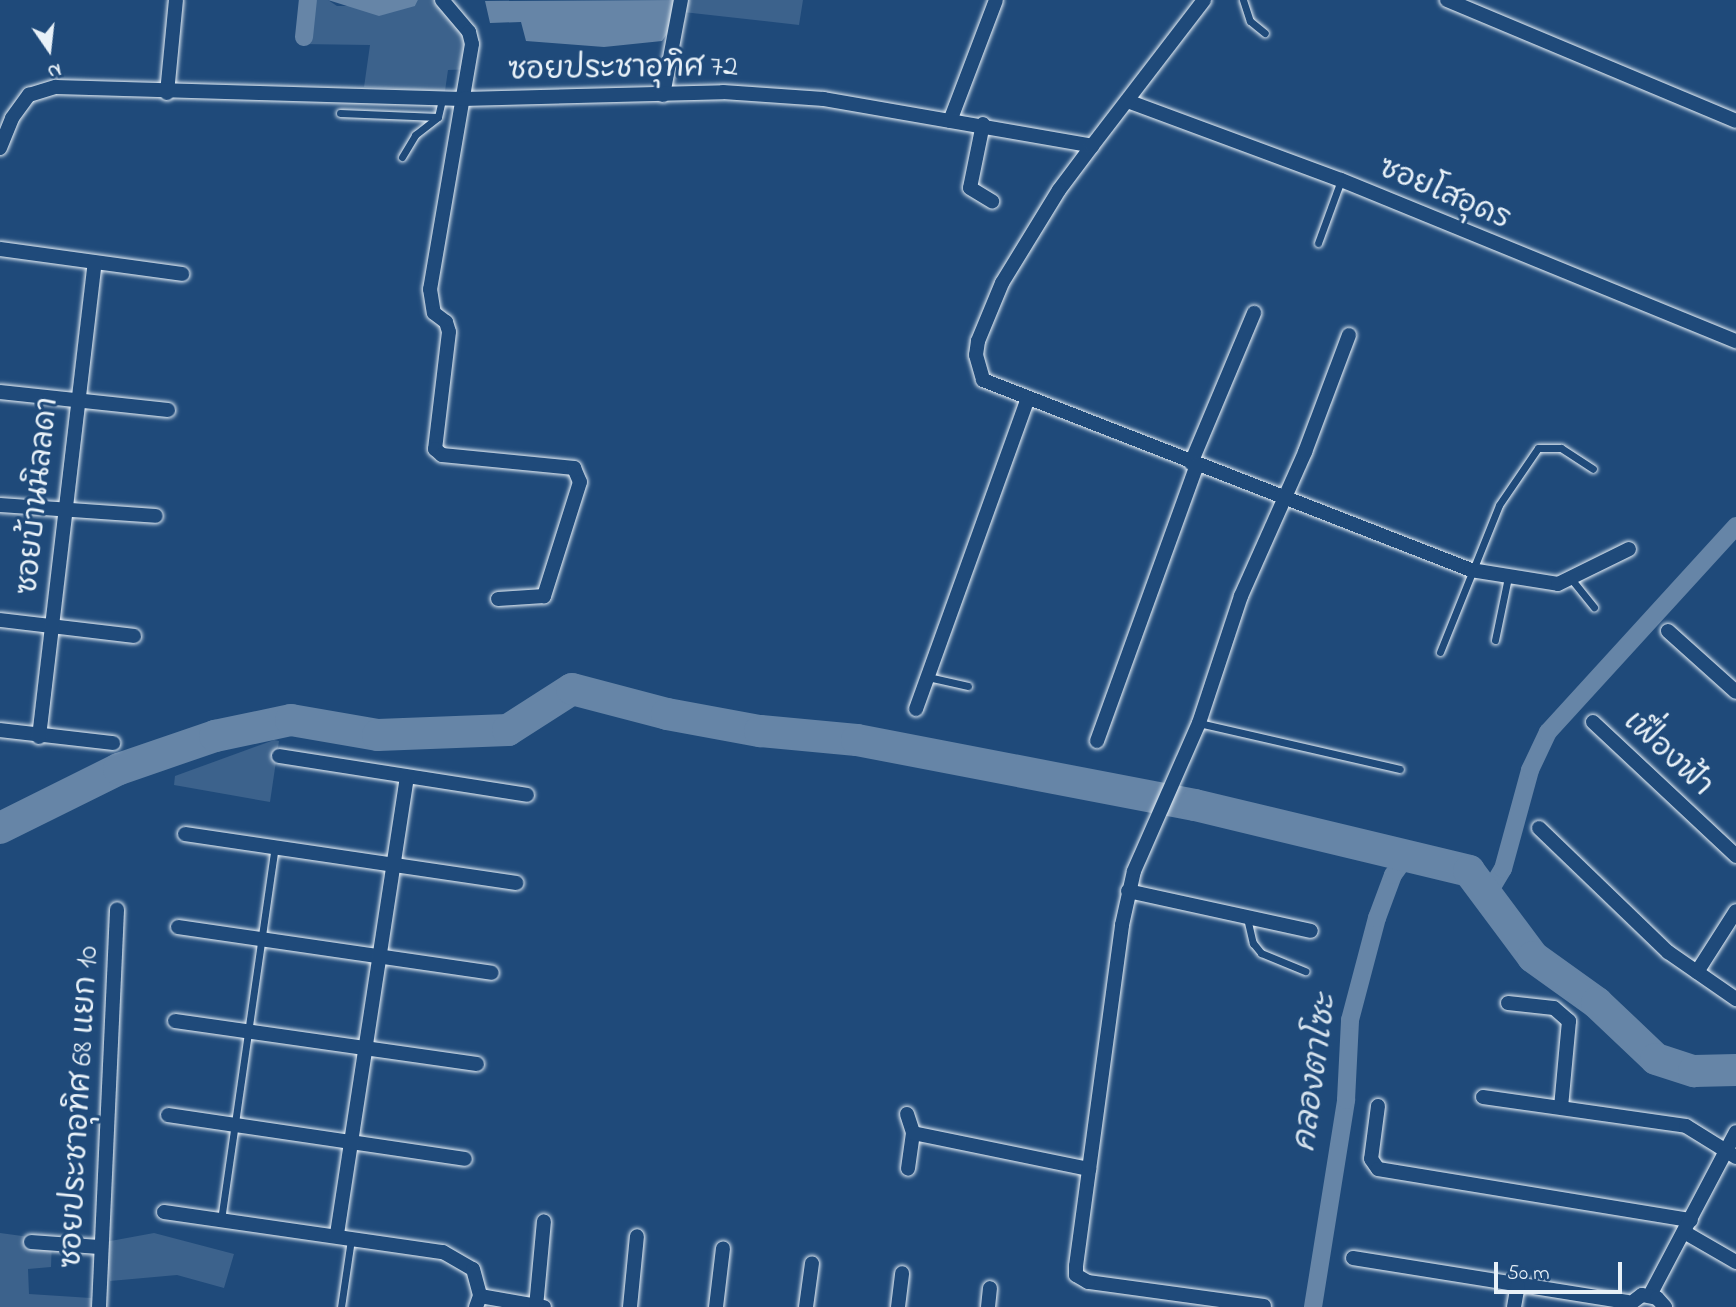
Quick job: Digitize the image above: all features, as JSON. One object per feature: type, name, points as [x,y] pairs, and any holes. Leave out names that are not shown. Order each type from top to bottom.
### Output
[{"type":"street","points":[[167,93],[176,0]]},
{"type":"street","points":[[442,0],[468,32],[472,44],[430,289],[434,313],[446,322],[449,332],[435,449],[442,455],[574,468],[580,482],[544,596],[498,599]]},
{"type":"street","points":[[663,95],[681,0]]},
{"type":"street","points":[[950,121],[996,0]]},
{"type":"street","points":[[1204,0],[1130,102],[1092,146],[1002,283],[978,341],[976,355],[983,380],[1027,400],[1471,569],[1558,584],[1573,580],[1582,570],[1629,549]]},
{"type":"street","points":[[1447,0],[1736,121]]},
{"type":"street","name":"ซอยประชาอุทิศ 72","points":[[0,148],[12,118],[29,95],[56,87],[167,93],[442,99],[723,92],[824,99],[950,121],[983,124],[1092,146]]},
{"type":"street","name":"ซอยโสอุดร","points":[[1130,102],[1341,180],[1736,341]]},
{"type":"street","points":[[983,124],[970,188],[992,201]]},
{"type":"street","points":[[0,248],[182,275]]},
{"type":"street","name":"ซอยบ้านนิลลดา","points":[[39,737],[76,400],[95,262]]},
{"type":"street","points":[[1097,741],[1194,464],[1254,313]]},
{"type":"street","points":[[1264,1306],[1088,1282],[1076,1275],[1128,891],[1157,812],[1199,723],[1241,596],[1349,335]]},
{"type":"street","points":[[0,392],[169,410]]},
{"type":"street","points":[[916,709],[1027,400]]},
{"type":"street","points":[[0,505],[64,512],[156,516]]},
{"type":"street","points":[[0,620],[134,636]]},
{"type":"street","points":[[1668,631],[1736,692]]},
{"type":"street","name":"เฟื่องฟ้า","points":[[1593,722],[1736,856]]},
{"type":"street","points":[[0,730],[39,737],[113,743]]},
{"type":"street","points":[[279,756],[527,795]]},
{"type":"street","points":[[344,1235],[351,1140],[407,777]]},
{"type":"street","points":[[1539,828],[1668,952],[1736,999]]},
{"type":"street","points":[[185,834],[516,883]]},
{"type":"street","points":[[1128,891],[1311,931]]},
{"type":"street","name":"ซอยประชาอุทิศ 68 แยก 10","points":[[99,1307],[99,1247],[117,909]]},
{"type":"street","points":[[1697,972],[1736,911]]},
{"type":"street","points":[[178,927],[492,973]]},
{"type":"street","points":[[1508,1003],[1554,1007],[1569,1021],[1561,1107]]},
{"type":"street","points":[[175,1021],[365,1045],[477,1064]]},
{"type":"street","points":[[1483,1097],[1686,1126],[1730,1154]]},
{"type":"street","points":[[1378,1106],[1371,1159],[1378,1169],[1688,1226],[1736,1262]]},
{"type":"street","points":[[907,1114],[913,1133],[908,1168]]},
{"type":"street","points":[[168,1115],[465,1159]]},
{"type":"street","points":[[1353,1258],[1518,1284],[1627,1305],[1650,1295],[1730,1154],[1736,1132]]},
{"type":"street","points":[[913,1133],[1089,1169]]},
{"type":"street","points":[[164,1212],[344,1235],[443,1252],[462,1260],[473,1269],[478,1302],[544,1307]]},
{"type":"street","points":[[536,1307],[544,1221]]},
{"type":"street","points":[[629,1307],[637,1236]]},
{"type":"street","points":[[31,1242],[99,1247]]},
{"type":"street","points":[[716,1307],[723,1248]]},
{"type":"street","points":[[806,1307],[812,1264]]},
{"type":"street","points":[[898,1307],[902,1273]]},
{"type":"street","points":[[1514,1307],[1518,1284]]},
{"type":"street","points":[[988,1307],[990,1288]]},
{"type":"street","points":[[1650,1295],[1665,1307]]},
{"type":"lane","points":[[1243,0],[1250,21],[1265,33]]},
{"type":"lane","points":[[402,157],[415,135],[438,117],[442,99]]},
{"type":"lane","points":[[340,113],[438,117]]},
{"type":"lane","points":[[1318,243],[1341,180]]},
{"type":"lane","points":[[1440,652],[1460,611],[1471,569],[1499,505],[1538,448],[1561,448],[1593,469]]},
{"type":"lane","points":[[1495,640],[1508,577]]},
{"type":"lane","points":[[1573,580],[1594,607]]},
{"type":"lane","points":[[928,677],[968,686]]},
{"type":"lane","points":[[1199,723],[1400,769]]},
{"type":"lane","points":[[221,1220],[275,847]]},
{"type":"lane","points":[[1247,918],[1253,943],[1261,953],[1305,971]]},
{"type":"lane","points":[[341,1307],[344,1235]]},
{"type":"shaded area","points":[[304,0],[328,0],[337,6],[415,6],[418,0],[449,0],[475,69],[448,70],[445,91],[364,87],[370,45],[300,44]]},
{"type":"shaded area","points":[[328,0],[418,0],[415,6],[379,16]]},
{"type":"shaded area","points":[[674,0],[671,28],[662,41],[604,47],[526,41],[521,22],[490,23],[485,1]]},
{"type":"shaded area","points":[[686,0],[803,0],[799,25],[683,12]]},
{"type":"shaded area","points":[[274,740],[279,741],[270,802],[174,785],[175,776]]},
{"type":"shaded area","points":[[0,1233],[52,1240],[51,1267],[28,1269],[29,1294],[91,1298],[91,1307],[0,1307]]},
{"type":"shaded area","points":[[154,1233],[234,1254],[224,1288],[177,1275],[110,1281],[105,1242]]},
{"type":"waterway","points":[[304,37],[308,0]]},
{"type":"waterway","points":[[1486,897],[1503,869],[1530,770],[1548,732],[1736,526]]},
{"type":"waterway","points":[[0,828],[119,769],[215,736],[291,720],[378,735],[508,730],[572,689],[667,714],[760,731],[857,740],[1195,805],[1469,871],[1533,957],[1597,1003],[1656,1059],[1694,1071],[1736,1070]]},
{"type":"waterway","name":"คลองตาโซะ","points":[[1313,1307],[1346,1100],[1350,1020],[1377,918],[1393,875],[1407,856]]}]
